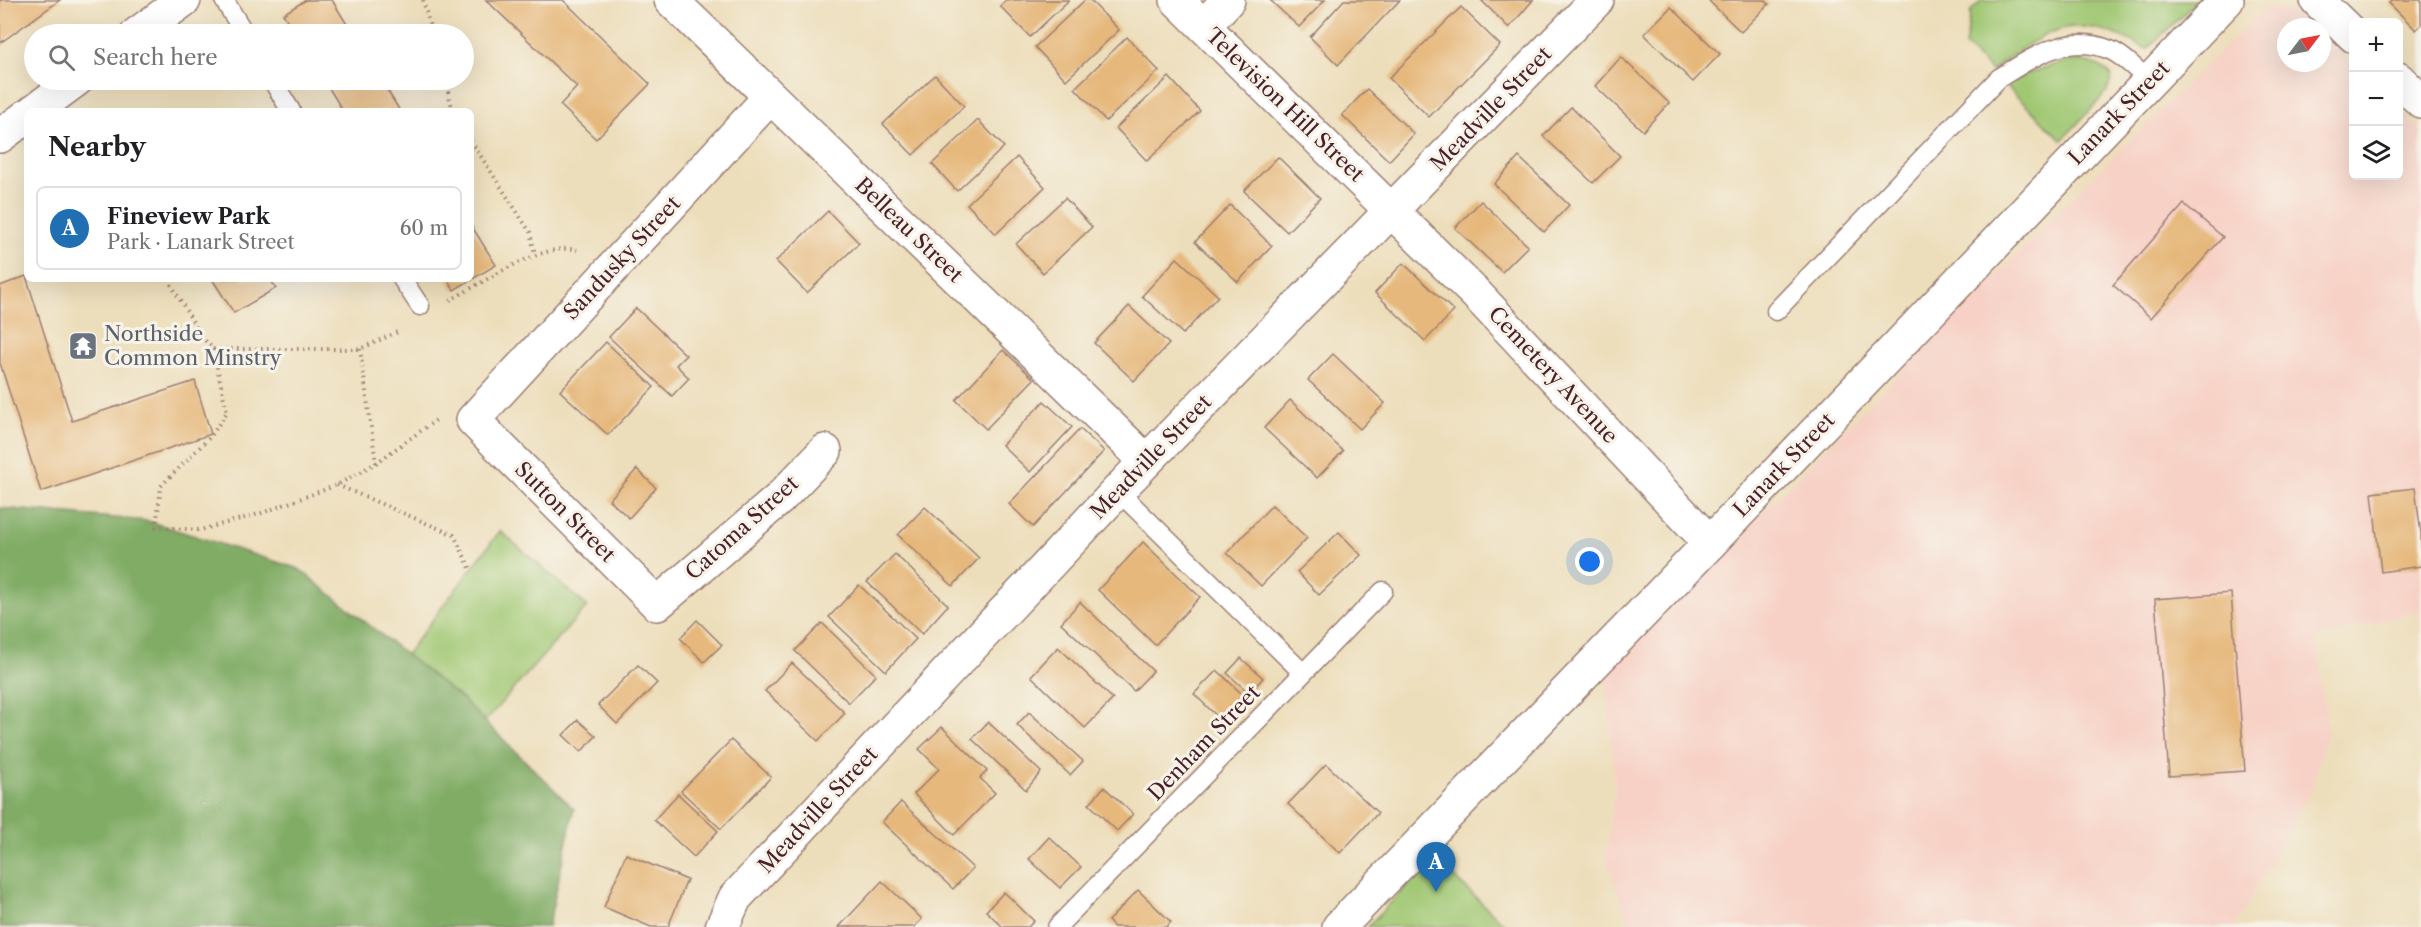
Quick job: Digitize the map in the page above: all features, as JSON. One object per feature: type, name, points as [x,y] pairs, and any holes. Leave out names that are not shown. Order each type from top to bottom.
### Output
[{"type":"street","points":[[151,24],[184,0]]},
{"type":"street","name":"Belleau Street","points":[[671,0],[1146,461]]},
{"type":"street","name":"Television Hill Street","points":[[1177,0],[1393,211]]},
{"type":"street","points":[[1204,26],[1228,0]]},
{"type":"street","name":"Meadville Street","points":[[722,927],[735,898],[1146,461],[1597,0]]},
{"type":"street","name":"Lanark Street","points":[[1339,927],[1710,543],[2227,0]]},
{"type":"street","points":[[2317,0],[2349,31]]},
{"type":"street","points":[[2403,84],[2421,101]]},
{"type":"street","points":[[38,108],[62,90]]},
{"type":"street","name":"Sandusky Street","points":[[473,420],[771,97]]},
{"type":"street","points":[[0,136],[24,118]]},
{"type":"street","name":"Cemetery Avenue","points":[[1393,211],[1478,296],[1710,543]]},
{"type":"street","name":"Sutton Street","points":[[473,420],[657,604]]},
{"type":"street","name":"Catoma Street","points":[[657,604],[779,499],[825,451]]},
{"type":"lane","points":[[224,0],[239,24]]},
{"type":"lane","points":[[1776,311],[1999,78],[2039,53],[2063,45],[2085,42],[2111,50],[2150,81]]},
{"type":"lane","points":[[278,90],[289,108]]},
{"type":"lane","points":[[404,282],[420,306]]},
{"type":"lane","points":[[1118,491],[1303,673]]},
{"type":"lane","name":"Denham Street","points":[[1057,927],[1383,591]]},
{"type":"path","points":[[423,0],[429,24]]},
{"type":"path","points":[[448,90],[452,108]]},
{"type":"path","points":[[474,146],[530,232],[535,254]]},
{"type":"path","points":[[170,282],[201,336],[213,349],[227,412],[211,436],[161,486],[156,526],[200,530],[259,514],[338,485],[413,438]]},
{"type":"path","points":[[360,349],[376,463]]},
{"type":"path","points":[[338,485],[453,536],[470,568]]},
{"type":"shaded area","points":[[2266,7],[2303,13],[2308,18],[2277,18],[2277,72],[2331,72],[2331,41],[2349,59],[2349,180],[2403,180],[2403,112],[2421,130],[2421,611],[2316,638],[2327,731],[2313,787],[2234,927],[1631,927],[1606,859],[1615,786],[1605,673],[2107,163]]},
{"type":"green space","points":[[1982,0],[2198,0],[2147,49],[2100,30],[2082,27],[2065,28],[2032,43],[1991,71],[1965,46],[1971,11]]},
{"type":"green space","points":[[2076,60],[2101,67],[2112,77],[2106,93],[2062,140],[2005,85],[2057,64]]},
{"type":"green space","points":[[0,508],[148,521],[299,569],[463,700],[574,809],[548,927],[0,927]]},
{"type":"green space","points":[[500,531],[587,606],[473,735],[395,669]]},
{"type":"green space","points":[[1434,858],[1507,927],[1367,927]]},
{"type":"building","points":[[0,0],[60,0],[24,24],[0,43]]},
{"type":"building","points":[[306,0],[332,0],[347,24],[290,24],[283,14]]},
{"type":"building","points":[[486,0],[563,0],[650,84],[596,139],[560,105],[577,87]]},
{"type":"building","points":[[1006,0],[1069,0],[1030,37],[1000,6]]},
{"type":"building","points":[[1085,0],[1090,0],[1119,30],[1066,80],[1035,47]]},
{"type":"building","points":[[1270,0],[1325,0],[1299,27]]},
{"type":"building","points":[[1344,0],[1400,0],[1338,65],[1310,37]]},
{"type":"building","points":[[1481,0],[1533,0],[1509,28]]},
{"type":"building","points":[[1708,0],[1765,0],[1769,4],[1741,32]]},
{"type":"building","points":[[2392,0],[2421,0],[2421,25],[2416,30],[2389,3]]},
{"type":"building","points":[[1461,7],[1500,45],[1429,117],[1389,78]]},
{"type":"building","points":[[1671,7],[1720,54],[1693,82],[1644,34]]},
{"type":"building","points":[[1127,37],[1159,71],[1106,121],[1075,88]]},
{"type":"building","points":[[1621,57],[1669,103],[1643,131],[1595,86]]},
{"type":"building","points":[[935,75],[964,106],[913,155],[883,124]]},
{"type":"building","points":[[1169,77],[1200,111],[1147,161],[1116,128]]},
{"type":"building","points":[[1367,89],[1414,134],[1389,161],[1342,115]]},
{"type":"building","points":[[330,90],[387,90],[398,108],[341,108]]},
{"type":"building","points":[[1571,107],[1620,156],[1593,183],[1543,136]]},
{"type":"building","points":[[978,120],[1004,147],[957,191],[932,164]]},
{"type":"building","points":[[1017,157],[1045,187],[996,234],[967,204]]},
{"type":"building","points":[[1278,157],[1320,198],[1287,232],[1244,191]]},
{"type":"building","points":[[1519,157],[1569,205],[1544,232],[1494,184]]},
{"type":"building","points":[[1065,198],[1092,227],[1043,273],[1016,244]]},
{"type":"building","points":[[1481,201],[1528,246],[1502,272],[1455,228]]},
{"type":"building","points":[[2184,204],[2223,237],[2151,318],[2113,285]]},
{"type":"building","points":[[1230,205],[1272,246],[1238,282],[1195,242]]},
{"type":"building","points":[[828,211],[859,243],[807,293],[776,261]]},
{"type":"building","points":[[474,230],[496,265],[474,278]]},
{"type":"building","points":[[1177,258],[1218,296],[1183,334],[1142,296]]},
{"type":"building","points":[[1403,263],[1454,311],[1425,341],[1375,293]]},
{"type":"building","points":[[24,277],[24,282],[28,282],[72,421],[195,381],[211,434],[41,492],[0,363],[0,286]]},
{"type":"building","points":[[214,282],[272,282],[276,288],[234,313]]},
{"type":"building","points":[[449,282],[467,282],[454,290]]},
{"type":"building","points":[[1129,306],[1169,344],[1134,381],[1094,343]]},
{"type":"building","points":[[636,308],[686,355],[676,365],[689,378],[672,396],[609,337]]},
{"type":"building","points":[[606,342],[654,387],[608,435],[560,391]]},
{"type":"building","points":[[1003,350],[1034,379],[986,429],[956,400]]},
{"type":"building","points":[[1333,354],[1385,403],[1360,429],[1308,380]]},
{"type":"building","points":[[1290,400],[1343,451],[1317,478],[1264,428]]},
{"type":"building","points":[[1044,401],[1072,427],[1030,472],[1002,445]]},
{"type":"building","points":[[1080,429],[1104,451],[1033,527],[1009,504]]},
{"type":"building","points":[[637,469],[656,488],[629,518],[609,500]]},
{"type":"building","points":[[2415,488],[2421,534],[2421,566],[2381,572],[2372,493]]},
{"type":"building","points":[[1272,505],[1307,538],[1261,586],[1227,553]]},
{"type":"building","points":[[925,507],[979,558],[953,586],[898,535]]},
{"type":"building","points":[[1339,532],[1361,555],[1319,595],[1297,572]]},
{"type":"building","points":[[1143,542],[1200,597],[1155,645],[1098,590]]},
{"type":"building","points":[[895,554],[948,605],[922,634],[867,582]]},
{"type":"building","points":[[859,585],[916,639],[886,671],[829,617]]},
{"type":"building","points":[[2231,593],[2245,771],[2169,776],[2155,599]]},
{"type":"building","points":[[1080,602],[1153,671],[1134,691],[1061,623]]},
{"type":"building","points":[[697,620],[722,645],[704,662],[680,638]]},
{"type":"building","points":[[822,623],[876,675],[849,703],[795,651]]},
{"type":"building","points":[[1058,647],[1113,699],[1085,728],[1031,676]]},
{"type":"building","points":[[1241,658],[1263,678],[1249,693],[1227,673]]},
{"type":"building","points":[[792,663],[845,713],[818,741],[765,691]]},
{"type":"building","points":[[638,665],[657,683],[617,724],[598,705]]},
{"type":"building","points":[[1217,670],[1247,699],[1224,723],[1194,694]]},
{"type":"building","points":[[1029,712],[1083,761],[1070,775],[1017,725]]},
{"type":"building","points":[[578,720],[596,736],[581,752],[563,735]]},
{"type":"building","points":[[988,722],[1041,772],[1026,790],[972,739]]},
{"type":"building","points":[[942,727],[987,771],[980,778],[995,793],[954,835],[914,794],[939,769],[919,749]]},
{"type":"building","points":[[731,740],[771,777],[721,829],[681,791]]},
{"type":"building","points":[[1326,764],[1378,813],[1340,853],[1288,804]]},
{"type":"building","points":[[1104,787],[1133,814],[1117,831],[1089,804]]},
{"type":"building","points":[[678,794],[718,831],[694,857],[654,820]]},
{"type":"building","points":[[901,802],[973,868],[953,889],[882,822]]},
{"type":"building","points":[[1049,837],[1081,867],[1060,888],[1029,859]]},
{"type":"building","points":[[626,854],[687,880],[668,927],[651,927],[604,907]]},
{"type":"building","points":[[882,881],[922,919],[914,927],[839,927]]},
{"type":"building","points":[[1138,890],[1171,922],[1166,927],[1114,927],[1108,921]]},
{"type":"building","points":[[1004,892],[1034,921],[1028,927],[1003,927],[986,911]]},
{"type":"place","name":"Northside Common Minstry","points":[[83,346]]},
{"type":"place","name":"Fineview Park","points":[[1436,892]]}]
